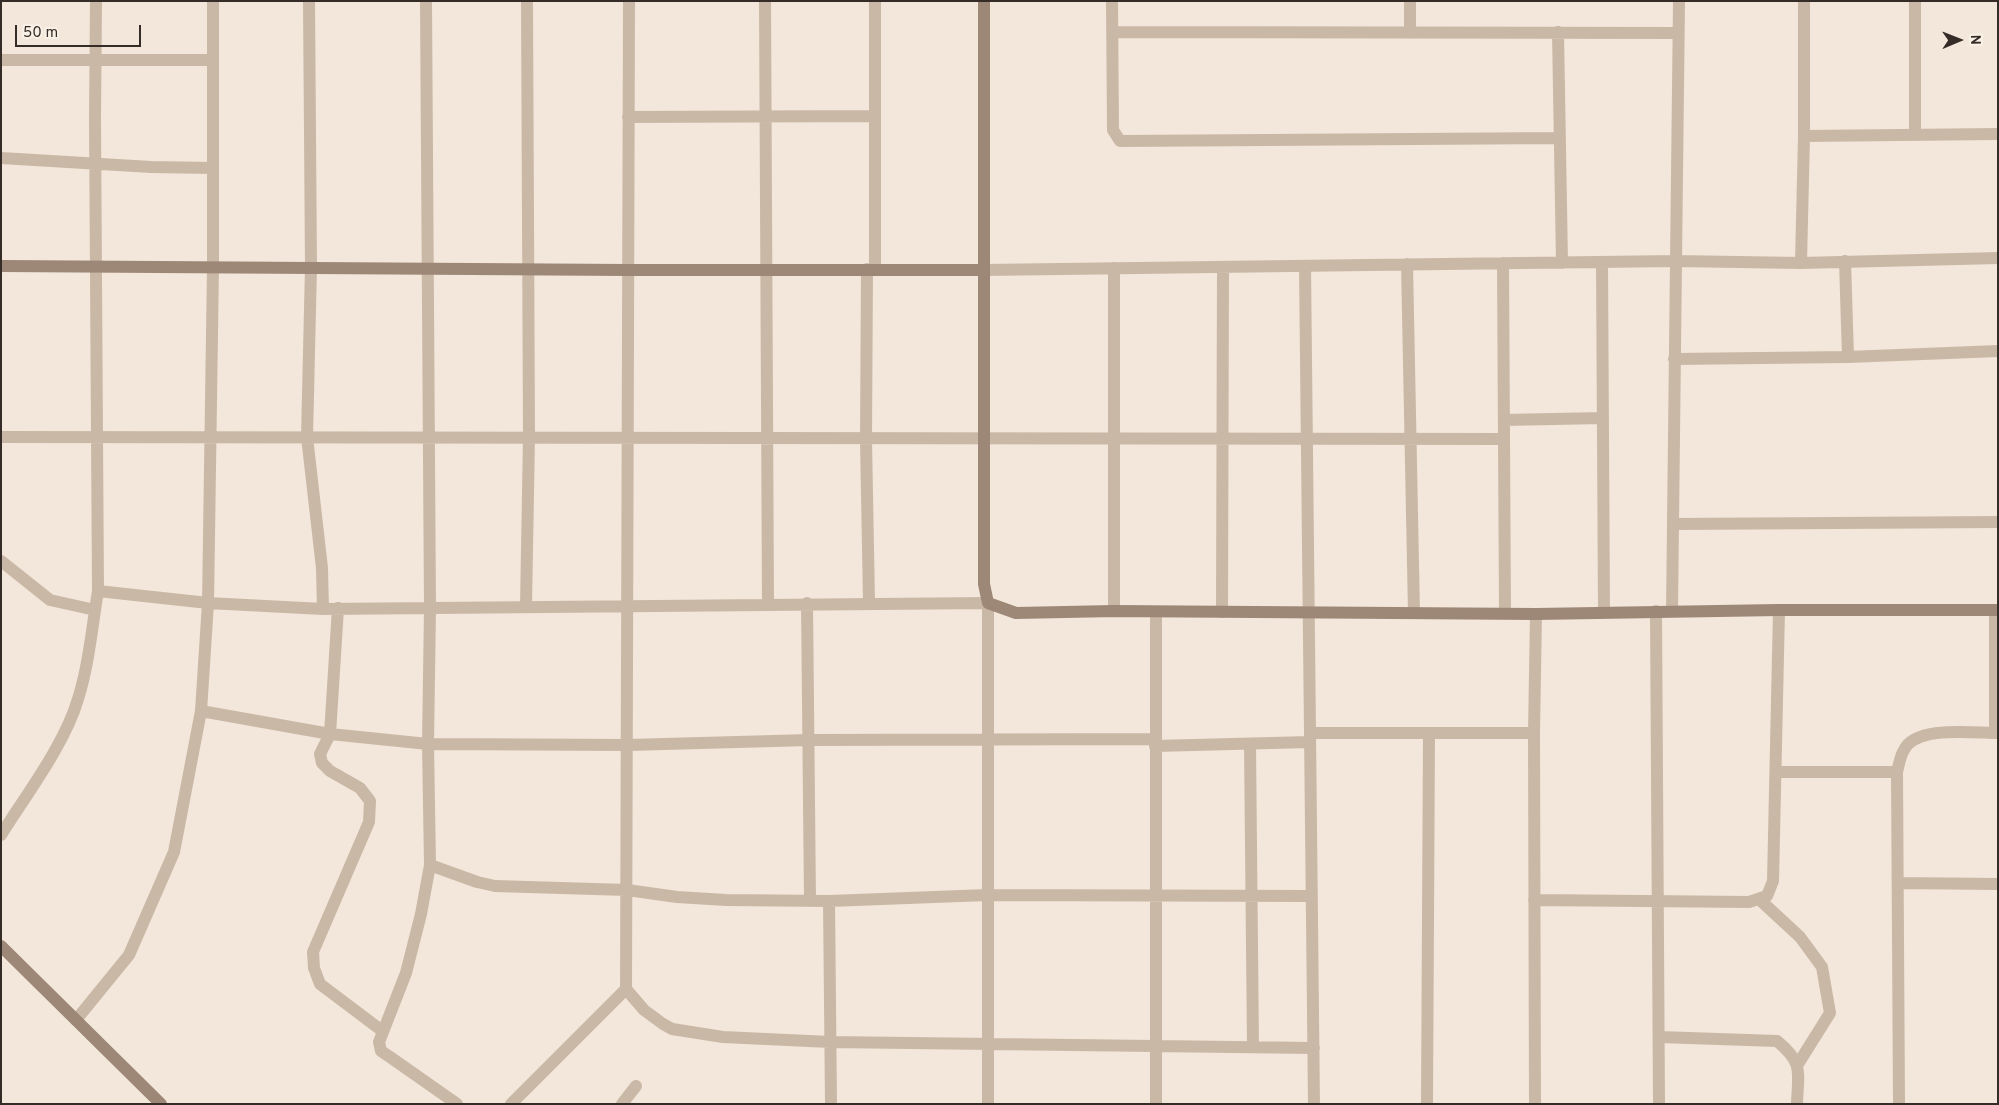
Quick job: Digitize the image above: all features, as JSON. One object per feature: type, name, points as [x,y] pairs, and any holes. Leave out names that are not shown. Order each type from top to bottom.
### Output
[{"type":"street","points":[[1,835],[71,718],[78,700],[87,661],[98,590],[96,1]]},
{"type":"street","points":[[76,1020],[129,954],[174,852],[201,712],[208,603],[214,267],[213,1]]},
{"type":"street","points":[[309,1],[311,267],[307,438],[322,568],[323,609]]},
{"type":"street","points":[[426,1],[430,865],[421,914],[406,973],[381,1030],[378,1042],[382,1051],[456,1104]]},
{"type":"street","points":[[526,606],[529,438],[527,1]]},
{"type":"street","points":[[629,1],[626,989],[644,1010],[672,1029],[723,1037],[830,1042],[1314,1048]]},
{"type":"street","points":[[765,1],[768,604]]},
{"type":"street","points":[[869,602],[866,440],[875,1]]},
{"type":"street","points":[[984,1],[983,438],[984,584],[988,603],[988,1104]]},
{"type":"street","points":[[1112,1],[1113,130],[1120,141],[1560,138]]},
{"type":"street","points":[[1410,1],[1410,33]]},
{"type":"street","points":[[1672,612],[1679,1]]},
{"type":"street","points":[[1800,263],[1804,136],[1804,1]]},
{"type":"street","points":[[1915,1],[1916,134]]},
{"type":"street","points":[[1112,32],[1558,32],[1678,34]]},
{"type":"street","points":[[1558,32],[1562,262]]},
{"type":"street","points":[[1,60],[212,60]]},
{"type":"street","points":[[628,117],[874,116]]},
{"type":"street","points":[[1804,136],[1998,134]]},
{"type":"street","points":[[1,158],[96,162],[151,167],[213,168]]},
{"type":"street","points":[[1,266],[984,270],[1675,261],[1800,263],[1998,258]]},
{"type":"street","points":[[1602,262],[1604,612]]},
{"type":"street","points":[[1845,262],[1848,357]]},
{"type":"street","points":[[1503,263],[1505,613]]},
{"type":"street","points":[[1407,264],[1414,613]]},
{"type":"street","points":[[1305,266],[1314,1104]]},
{"type":"street","points":[[1222,612],[1223,267]]},
{"type":"street","points":[[1114,268],[1114,611]]},
{"type":"street","points":[[1674,359],[1848,357],[1998,351]]},
{"type":"street","points":[[1504,420],[1603,418]]},
{"type":"street","points":[[1,437],[768,438],[866,440],[983,438],[1504,439]]},
{"type":"street","points":[[1673,524],[1998,522]]},
{"type":"street","points":[[1,561],[50,600],[95,610]]},
{"type":"street","points":[[98,590],[208,603],[323,609],[526,606],[627,607],[869,602],[988,603],[1016,613],[1114,611],[1536,614],[1780,610],[1996,610],[1996,733],[1947,732],[1918,737],[1913,739],[1904,749],[1897,772],[1899,1104]]},
{"type":"street","points":[[808,603],[810,901]]},
{"type":"street","points":[[338,608],[330,734],[320,754],[322,764],[330,771],[360,788],[370,802],[369,822],[313,952],[314,968],[320,984],[381,1030]]},
{"type":"street","points":[[1534,900],[1749,902],[1760,900],[1767,896],[1773,881],[1780,610]]},
{"type":"street","points":[[1156,612],[1156,1104]]},
{"type":"street","points":[[1656,612],[1659,1104]]},
{"type":"street","points":[[1535,1104],[1534,733],[1536,614]]},
{"type":"street","points":[[201,712],[330,734],[428,744],[628,745],[810,740],[1250,744],[1310,738],[1428,733],[1534,733]]},
{"type":"street","points":[[1427,1104],[1428,733]]},
{"type":"street","points":[[1250,744],[1253,1047]]},
{"type":"street","points":[[1776,772],[1897,772]]},
{"type":"street","points":[[430,865],[477,882],[495,886],[626,890],[677,897],[829,901],[987,895],[1156,894],[1312,896]]},
{"type":"street","points":[[1898,883],[1998,884]]},
{"type":"street","points":[[1760,900],[1800,937],[1822,967],[1824,976],[1830,1013],[1798,1064],[1797,1104]]},
{"type":"street","points":[[829,901],[831,1104]]},
{"type":"street","points":[[1,946],[161,1104]]},
{"type":"street","points":[[511,1104],[626,989]]},
{"type":"street","points":[[1658,1037],[1777,1041],[1791,1052],[1798,1064]]},
{"type":"street","points":[[622,1104],[636,1086]]}]
